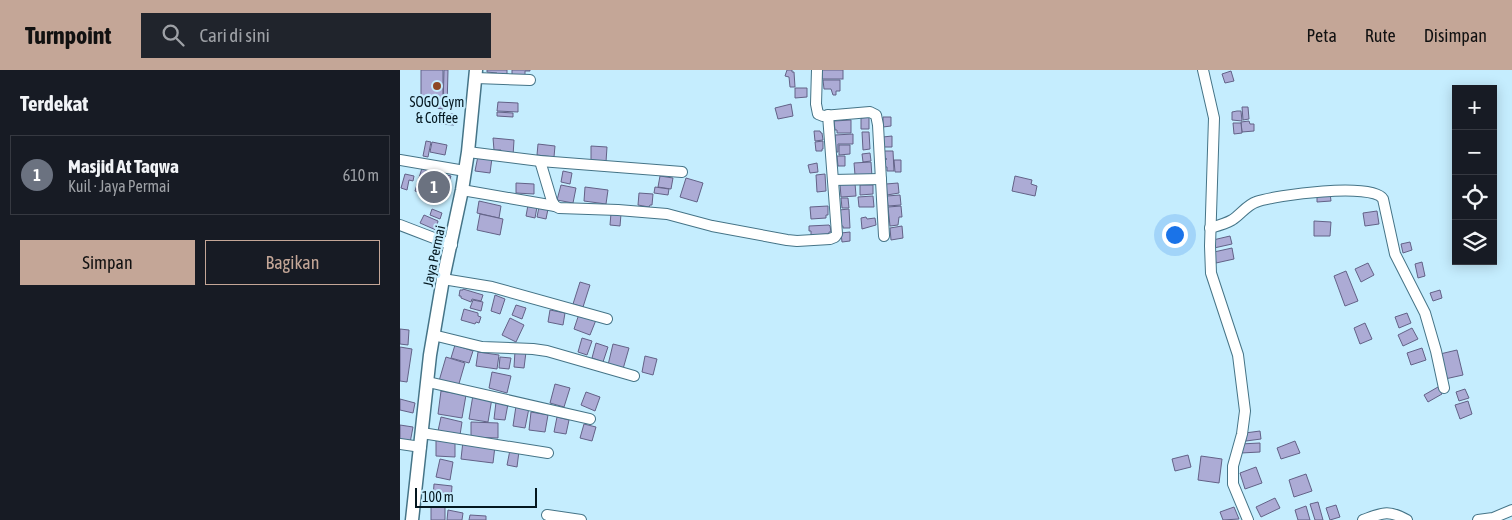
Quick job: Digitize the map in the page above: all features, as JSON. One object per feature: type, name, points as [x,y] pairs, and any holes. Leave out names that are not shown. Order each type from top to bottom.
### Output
[{"type":"street","points":[[817,70],[817,111],[821,115],[870,112],[876,115],[884,236]]},
{"type":"street","points":[[1203,70],[1214,118],[1210,228],[1212,273],[1238,355],[1245,405],[1242,434],[1232,475],[1235,490],[1248,520]]},
{"type":"street","points":[[476,74],[530,80]]},
{"type":"street","name":"Jaya Permai","points":[[412,520],[433,335],[462,190],[476,74]]},
{"type":"street","points":[[462,190],[559,208],[666,214],[712,226],[797,241],[830,239],[837,234],[828,115]]},
{"type":"street","points":[[468,152],[540,162],[682,172]]},
{"type":"street","points":[[400,160],[465,170]]},
{"type":"street","points":[[540,162],[555,206]]},
{"type":"street","points":[[833,180],[881,179]]},
{"type":"street","points":[[1210,228],[1231,220],[1255,202],[1285,194],[1316,191],[1375,193],[1381,196],[1395,254],[1425,313],[1444,388]]},
{"type":"street","points":[[400,225],[452,245]]},
{"type":"street","points":[[444,279],[492,287],[607,319]]},
{"type":"street","points":[[433,335],[482,347],[526,348],[547,351],[634,376]]},
{"type":"street","points":[[428,382],[590,418]]},
{"type":"street","points":[[422,433],[548,454]]},
{"type":"street","points":[[400,444],[421,447]]},
{"type":"street","points":[[1478,520],[1493,518],[1512,510]]},
{"type":"street","points":[[1363,520],[1385,512],[1407,520]]},
{"type":"street","points":[[547,515],[581,520]]},
{"type":"building","points":[[421,70],[443,70],[443,109],[421,106]]},
{"type":"building","points":[[444,70],[448,70],[447,108],[443,108]]},
{"type":"building","points":[[487,70],[507,70],[507,76],[497,76],[497,73],[487,72]]},
{"type":"building","points":[[512,70],[530,71],[525,71],[525,77],[512,77]]},
{"type":"building","points":[[787,70],[794,72],[795,87],[790,87],[789,77],[785,76]]},
{"type":"building","points":[[822,70],[843,70],[843,79],[822,79]]},
{"type":"building","points":[[1231,71],[1234,81],[1225,83],[1222,74]]},
{"type":"building","points":[[823,80],[840,80],[840,91],[836,91],[836,95],[833,95],[831,89],[824,89]]},
{"type":"building","points":[[795,88],[807,88],[807,97],[795,98]]},
{"type":"building","points":[[498,102],[518,103],[518,112],[497,111]]},
{"type":"building","points":[[791,104],[793,116],[778,119],[775,108]]},
{"type":"building","points":[[1242,107],[1248,107],[1249,119],[1243,120]]},
{"type":"building","points":[[1241,111],[1242,121],[1232,120],[1232,112]]},
{"type":"building","points":[[497,112],[513,113],[513,117],[497,116]]},
{"type":"building","points":[[441,113],[455,114],[454,125],[440,124]]},
{"type":"building","points":[[869,117],[869,129],[861,129],[861,118]]},
{"type":"building","points":[[883,117],[891,117],[891,126],[883,127]]},
{"type":"building","points":[[851,120],[851,133],[837,133],[834,121]]},
{"type":"building","points":[[1249,121],[1250,124],[1254,124],[1254,131],[1242,132],[1241,122]]},
{"type":"building","points":[[1233,123],[1241,123],[1242,133],[1234,134]]},
{"type":"building","points":[[814,131],[822,133],[823,140],[815,141]]},
{"type":"building","points":[[862,132],[869,132],[870,149],[863,150]]},
{"type":"building","points":[[853,134],[853,144],[838,144],[838,152],[836,152],[835,135]]},
{"type":"building","points":[[892,136],[892,147],[883,147],[883,137]]},
{"type":"building","points":[[493,138],[514,140],[513,156],[501,156],[501,150],[494,150]]},
{"type":"building","points":[[426,141],[431,142],[428,157],[423,156]]},
{"type":"building","points":[[823,141],[822,151],[816,151],[815,142]]},
{"type":"building","points":[[432,142],[447,145],[445,155],[430,152]]},
{"type":"building","points":[[538,144],[555,146],[554,157],[537,155]]},
{"type":"building","points":[[839,145],[850,145],[850,154],[839,155]]},
{"type":"building","points":[[591,146],[607,147],[606,162],[591,161]]},
{"type":"building","points":[[884,151],[893,151],[894,171],[887,171],[887,167],[884,167]]},
{"type":"building","points":[[870,153],[871,161],[863,162],[862,154]]},
{"type":"building","points":[[478,156],[492,158],[490,173],[475,171]]},
{"type":"building","points":[[837,156],[845,156],[845,166],[838,166]]},
{"type":"building","points":[[894,160],[901,160],[901,172],[895,172]]},
{"type":"building","points":[[871,162],[872,177],[858,178],[857,174],[855,175],[854,163]]},
{"type":"building","points":[[817,163],[818,172],[810,173],[808,165]]},
{"type":"building","points":[[422,168],[451,176],[448,184],[428,177],[423,194],[415,191]]},
{"type":"building","points":[[563,171],[572,173],[570,184],[561,182]]},
{"type":"building","points":[[405,174],[414,176],[413,181],[409,180],[407,190],[401,188]]},
{"type":"building","points":[[825,174],[826,191],[817,192],[816,175]]},
{"type":"building","points":[[660,176],[673,178],[671,189],[658,187]]},
{"type":"building","points":[[1015,176],[1032,180],[1031,184],[1037,186],[1035,196],[1012,191]]},
{"type":"building","points":[[686,178],[703,183],[697,202],[680,197]]},
{"type":"building","points":[[429,180],[440,183],[438,193],[426,190]]},
{"type":"building","points":[[516,183],[534,184],[534,194],[516,193]]},
{"type":"building","points":[[855,183],[856,196],[841,197],[840,184]]},
{"type":"building","points":[[898,183],[899,193],[887,195],[886,184]]},
{"type":"building","points":[[561,185],[576,188],[573,203],[557,200]]},
{"type":"building","points":[[860,185],[873,185],[873,194],[860,195]]},
{"type":"building","points":[[585,187],[608,190],[606,204],[584,201]]},
{"type":"building","points":[[655,187],[669,189],[668,195],[654,193]]},
{"type":"building","points":[[639,193],[653,194],[652,205],[649,207],[638,205]]},
{"type":"building","points":[[1317,193],[1330,193],[1331,201],[1317,202]]},
{"type":"building","points":[[900,195],[901,205],[888,206],[887,196]]},
{"type":"building","points":[[873,196],[874,207],[859,207],[858,197]]},
{"type":"building","points":[[841,198],[848,198],[849,208],[842,208]]},
{"type":"building","points":[[479,201],[501,206],[499,218],[477,213]]},
{"type":"building","points":[[528,205],[537,207],[535,218],[526,216]]},
{"type":"building","points":[[828,206],[826,218],[811,219],[810,207]]},
{"type":"building","points":[[901,206],[902,217],[899,217],[898,225],[890,226],[888,207]]},
{"type":"building","points":[[539,207],[548,209],[546,219],[537,217]]},
{"type":"building","points":[[432,209],[442,213],[440,219],[430,215]]},
{"type":"building","points":[[849,209],[850,228],[843,228],[841,226],[839,210]]},
{"type":"building","points":[[1377,211],[1379,224],[1365,226],[1363,213]]},
{"type":"building","points":[[611,213],[621,214],[620,226],[610,225]]},
{"type":"building","points":[[480,214],[503,219],[500,235],[477,230]]},
{"type":"building","points":[[424,215],[438,221],[436,230],[420,223]]},
{"type":"building","points":[[866,217],[867,219],[875,218],[876,225],[862,229],[861,218]]},
{"type":"building","points":[[1314,221],[1331,222],[1330,236],[1314,236]]},
{"type":"building","points":[[829,225],[831,232],[829,234],[811,235],[811,231],[809,231],[809,226]]},
{"type":"building","points":[[902,226],[903,238],[891,240],[890,228]]},
{"type":"building","points":[[850,232],[850,241],[842,242],[841,233]]},
{"type":"building","points":[[1230,236],[1232,244],[1214,248],[1213,240]]},
{"type":"building","points":[[1410,242],[1412,250],[1403,253],[1401,244]]},
{"type":"building","points":[[1232,248],[1234,259],[1216,263],[1214,252]]},
{"type":"building","points":[[1422,262],[1425,276],[1418,278],[1415,264]]},
{"type":"building","points":[[1368,263],[1374,275],[1361,282],[1355,269]]},
{"type":"building","points":[[1346,271],[1358,301],[1345,306],[1334,276]]},
{"type":"building","points":[[580,282],[590,285],[583,307],[573,304]]},
{"type":"building","points":[[463,289],[483,295],[481,301],[472,299],[471,302],[461,298],[459,296],[460,290]]},
{"type":"building","points":[[1440,290],[1442,298],[1433,301],[1430,293]]},
{"type":"building","points":[[495,295],[505,299],[500,314],[491,311]]},
{"type":"building","points":[[473,300],[483,302],[481,311],[470,308]]},
{"type":"building","points":[[516,305],[526,308],[522,319],[512,315]]},
{"type":"building","points":[[464,309],[478,313],[478,316],[481,317],[479,323],[476,322],[475,324],[461,320]]},
{"type":"building","points":[[550,310],[565,313],[563,325],[548,322]]},
{"type":"building","points":[[1407,313],[1411,323],[1399,328],[1395,317]]},
{"type":"building","points":[[579,314],[596,320],[590,335],[574,329]]},
{"type":"building","points":[[510,318],[524,325],[516,342],[502,335]]},
{"type":"building","points":[[1365,323],[1372,339],[1360,344],[1354,328]]},
{"type":"building","points":[[1412,328],[1418,339],[1403,346],[1398,335]]},
{"type":"building","points":[[400,329],[409,330],[408,345],[400,344]]},
{"type":"building","points":[[582,338],[592,341],[587,355],[578,352]]},
{"type":"building","points":[[596,343],[608,347],[603,362],[592,358]]},
{"type":"building","points":[[613,344],[629,348],[623,369],[608,365]]},
{"type":"building","points":[[455,345],[473,351],[469,363],[451,358]]},
{"type":"building","points":[[400,347],[412,349],[407,382],[400,381]]},
{"type":"building","points":[[1422,348],[1426,360],[1411,365],[1407,353]]},
{"type":"building","points":[[1457,350],[1463,375],[1445,379],[1440,354]]},
{"type":"building","points":[[515,351],[526,352],[524,368],[514,367]]},
{"type":"building","points":[[478,352],[499,355],[497,369],[476,366]]},
{"type":"building","points":[[645,356],[657,359],[653,375],[642,372]]},
{"type":"building","points":[[446,357],[465,363],[458,387],[439,381]]},
{"type":"building","points":[[500,357],[511,358],[509,369],[499,368]]},
{"type":"building","points":[[492,372],[511,376],[507,393],[489,388]]},
{"type":"building","points":[[555,384],[570,388],[564,407],[550,403]]},
{"type":"building","points":[[1438,387],[1442,394],[1428,402],[1424,395]]},
{"type":"building","points":[[1465,389],[1469,398],[1459,401],[1456,392]]},
{"type":"building","points":[[441,391],[466,395],[462,418],[438,414]]},
{"type":"building","points":[[586,392],[600,397],[595,411],[581,405]]},
{"type":"building","points":[[473,395],[492,398],[488,422],[469,419]]},
{"type":"building","points":[[400,399],[415,403],[413,413],[400,410]]},
{"type":"building","points":[[1468,401],[1472,414],[1460,419],[1455,405]]},
{"type":"building","points":[[496,402],[508,404],[505,420],[494,419]]},
{"type":"building","points":[[516,406],[529,408],[525,428],[513,426]]},
{"type":"building","points":[[531,412],[548,415],[545,432],[529,430]]},
{"type":"building","points":[[441,417],[462,422],[460,435],[438,431]]},
{"type":"building","points":[[557,417],[569,420],[566,434],[554,432]]},
{"type":"building","points":[[471,422],[498,423],[498,438],[471,437]]},
{"type":"building","points":[[584,424],[596,427],[592,441],[580,438]]},
{"type":"building","points":[[400,425],[413,427],[410,443],[400,441]]},
{"type":"building","points":[[1260,431],[1261,439],[1246,441],[1245,433]]},
{"type":"building","points":[[436,439],[455,440],[455,457],[436,456]]},
{"type":"building","points":[[463,441],[495,446],[493,463],[461,459]]},
{"type":"building","points":[[1295,441],[1300,453],[1281,459],[1277,448]]},
{"type":"building","points":[[1260,443],[1260,452],[1241,453],[1240,444]]},
{"type":"building","points":[[510,450],[519,451],[517,467],[507,465]]},
{"type":"building","points":[[1188,455],[1191,467],[1175,471],[1172,459]]},
{"type":"building","points":[[1201,456],[1222,459],[1219,483],[1198,480]]},
{"type":"building","points":[[440,459],[453,462],[450,480],[436,477]]},
{"type":"building","points":[[1256,467],[1262,483],[1245,489],[1240,473]]},
{"type":"building","points":[[1306,474],[1312,491],[1294,497],[1289,480]]},
{"type":"building","points":[[434,484],[452,486],[451,500],[433,498]]},
{"type":"building","points":[[1275,498],[1280,508],[1261,517],[1256,507]]},
{"type":"building","points":[[1318,502],[1323,520],[1315,520],[1310,504]]},
{"type":"building","points":[[1336,505],[1340,517],[1330,520],[1326,508]]},
{"type":"building","points":[[1306,506],[1310,520],[1298,520],[1295,510]]},
{"type":"building","points":[[431,507],[445,507],[445,520],[431,520]]},
{"type":"building","points":[[1234,507],[1239,519],[1223,520],[1220,512]]},
{"type":"building","points":[[448,510],[463,513],[462,520],[447,520]]},
{"type":"building","points":[[470,515],[486,516],[486,520],[469,520]]},
{"type":"place","name":"SOGO Gym & Coffee","points":[[437,86]]},
{"type":"place","name":"Masjid At Taqwa","points":[[434,187]]}]
